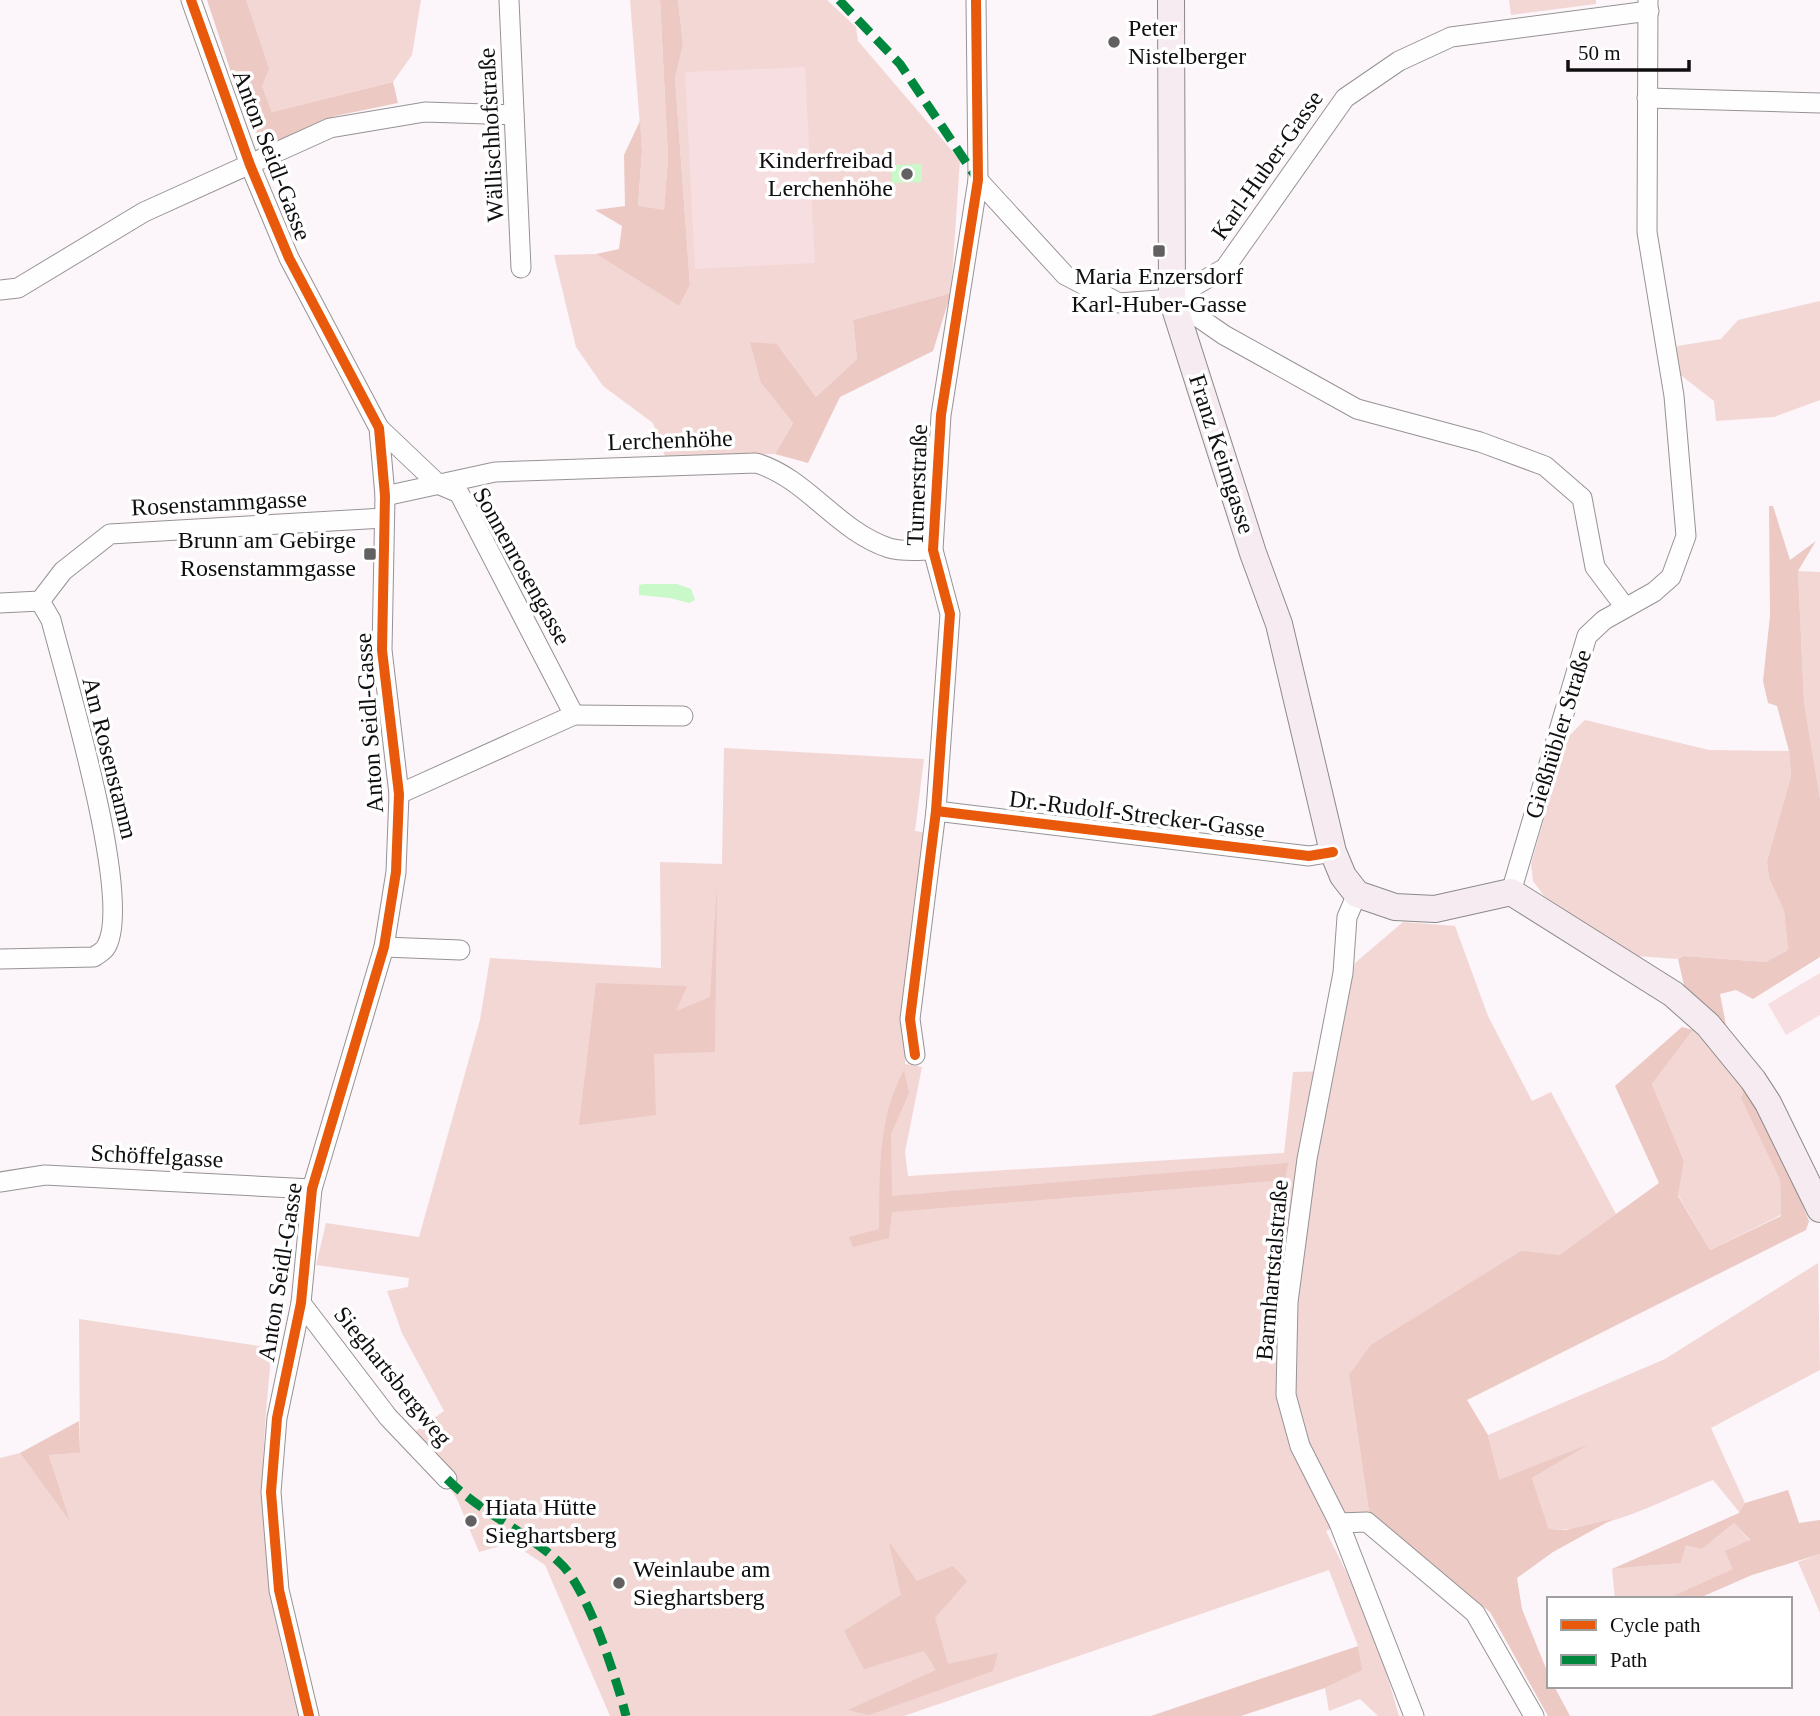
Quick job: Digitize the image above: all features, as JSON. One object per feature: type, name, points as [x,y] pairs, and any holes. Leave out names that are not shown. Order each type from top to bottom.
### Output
[{"type":"main road","name":"Franz Keimgasse","points":[[1171,0],[1172,299],[1279,624],[1333,852],[1343,876],[1357,894]]},
{"type":"main road","points":[[1357,894],[1395,907],[1435,909],[1511,892],[1672,994],[1708,1025],[1753,1080],[1768,1103],[1820,1209]]},
{"type":"street","name":"Anton Seidl-Gasse","points":[[191,0],[250,165],[289,258],[379,428],[385,496],[382,650],[399,794],[396,872],[384,947],[312,1189],[301,1303],[276,1418],[271,1492],[279,1590],[309,1716]]},
{"type":"street","name":"Wällischhofstraße","points":[[509,0],[521,268]]},
{"type":"street","name":"Turnerstraße","points":[[915,1055],[910,1019],[936,811],[950,614],[933,550],[941,415],[978,180],[976,0]]},
{"type":"street","name":"Karl-Huber-Gasse","points":[[1172,299],[1225,268],[1345,98],[1399,61],[1451,37],[1648,6]]},
{"type":"street","name":"Gießhübler Straße","points":[[1511,892],[1587,636],[1625,607],[1654,592],[1671,577],[1686,536],[1674,396],[1647,232],[1648,6]]},
{"type":"street","points":[[1647,98],[1820,103]]},
{"type":"street","points":[[0,290],[18,288],[144,212],[330,128],[425,112],[514,115]]},
{"type":"street","points":[[978,180],[1065,275],[1119,303],[1172,299],[1224,335],[1357,410],[1480,442],[1545,466],[1583,498],[1595,567],[1625,607]]},
{"type":"street","name":"Sonnenrosengasse","points":[[379,428],[438,484],[460,493],[574,715]]},
{"type":"street","name":"Lerchenhöhe","points":[[385,496],[495,472],[756,463],[778,470],[845,523],[890,548],[933,550]]},
{"type":"street","name":"Rosenstammgasse","points":[[40,601],[62,571],[110,534],[384,518]]},
{"type":"street","points":[[0,603],[40,601]]},
{"type":"street","name":"Am Rosenstamm","points":[[0,959],[94,957],[106,948],[112,929],[109,848],[51,620],[40,601]]},
{"type":"street","points":[[399,794],[574,715],[683,716]]},
{"type":"street","name":"Dr.-Rudolf-Strecker-Gasse","points":[[936,811],[1309,856],[1333,852]]},
{"type":"street","name":"Barmhartstalstraße","points":[[1357,894],[1347,917],[1343,973],[1307,1159],[1289,1302],[1286,1395],[1300,1446],[1339,1523],[1414,1716]]},
{"type":"street","points":[[384,947],[460,950]]},
{"type":"street","name":"Schöffelgasse","points":[[0,1182],[45,1175],[312,1189]]},
{"type":"street","name":"Sieghartsbergweg","points":[[301,1303],[388,1418],[447,1479]]},
{"type":"street","points":[[1339,1523],[1367,1522],[1475,1614],[1534,1716]]},
{"type":"shaded area","points":[[207,0],[246,0],[269,69],[262,86],[272,112],[393,82],[398,103],[335,116],[262,148],[232,75]]},
{"type":"shaded area","points":[[246,0],[421,0],[412,55],[393,82],[272,112],[262,86]]},
{"type":"shaded area","points":[[630,0],[660,0],[668,158],[664,211],[638,207],[642,151]]},
{"type":"shaded area","points":[[660,0],[678,0],[683,45],[675,78],[690,285],[679,306],[596,254],[619,249],[622,226],[595,210],[625,206],[624,155],[640,121],[642,151],[638,206],[664,210],[668,158]]},
{"type":"shaded area","points":[[678,0],[827,0],[856,27],[858,41],[960,160],[951,293],[853,320],[857,359],[816,397],[777,344],[761,383],[793,423],[775,454],[665,456],[653,423],[603,386],[576,347],[554,255],[596,254],[679,306],[690,285],[675,78],[683,45]]},
{"type":"shaded area","points":[[1509,0],[1596,0],[1596,4],[1511,15]]},
{"type":"shaded area","points":[[805,67],[815,263],[695,269],[685,72]]},
{"type":"shaded area","name":"Kinderfreibad Lerchenhöhe","points":[[922,164],[922,182],[892,183],[892,165]]},
{"type":"shaded area","points":[[951,293],[933,351],[840,397],[808,463],[775,454],[793,423],[761,383],[750,342],[777,344],[816,397],[857,359],[853,320]]},
{"type":"shaded area","points":[[1820,301],[1820,400],[1774,417],[1716,421],[1714,401],[1678,373],[1677,346],[1721,339],[1738,320]]},
{"type":"shaded area","points":[[1769,506],[1773,506],[1790,560],[1816,541],[1798,571],[1804,701],[1820,799],[1820,957],[1753,999],[1736,990],[1720,994],[1729,1041],[1686,994],[1678,959],[1684,956],[1766,962],[1788,950],[1784,911],[1769,878],[1767,861],[1791,776],[1789,751],[1777,706],[1768,703],[1763,681],[1770,616]]},
{"type":"shaded area","points":[[1798,571],[1820,572],[1820,799],[1804,701]]},
{"type":"shaded area","points":[[677,584],[691,589],[695,600],[689,603],[639,595],[639,585]]},
{"type":"shaded area","points":[[1585,720],[1709,750],[1789,751],[1791,776],[1767,861],[1769,878],[1784,911],[1788,950],[1766,962],[1684,956],[1678,959],[1635,956],[1544,896],[1533,881],[1531,864],[1567,738]]},
{"type":"shaded area","points":[[724,748],[924,759],[915,831],[930,833],[907,1015],[905,1064],[922,1067],[905,1152],[908,1176],[1284,1153],[1293,1072],[1332,1071],[1355,963],[1403,922],[1455,926],[1488,1016],[1532,1101],[1551,1092],[1616,1214],[1559,1255],[1349,1375],[1369,1512],[1326,1531],[1372,1624],[1399,1716],[1378,1716],[1360,1699],[1329,1711],[1325,1688],[1361,1670],[1358,1646],[1329,1570],[904,1716],[610,1716],[545,1565],[512,1543],[479,1552],[457,1499],[413,1433],[444,1411],[402,1333],[387,1291],[408,1287],[409,1278],[316,1265],[326,1223],[419,1237],[480,1020],[490,958],[661,968],[660,862],[722,864]]},
{"type":"shaded area","points":[[717,884],[715,1052],[654,1054],[656,1115],[579,1125],[596,983],[687,986],[676,1011],[710,997]]},
{"type":"shaded area","points":[[1820,973],[1820,1015],[1786,1035],[1768,1004]]},
{"type":"shaded area","points":[[1682,1027],[1693,1030],[1652,1084],[1684,1161],[1678,1196],[1710,1250],[1781,1216],[1780,1180],[1741,1098],[1747,1084],[1777,1141],[1809,1221],[1806,1230],[1467,1400],[1488,1435],[1499,1480],[1589,1444],[1532,1478],[1549,1529],[1566,1530],[1613,1519],[1553,1552],[1517,1578],[1522,1609],[1547,1671],[1547,1688],[1555,1688],[1570,1716],[1548,1716],[1490,1612],[1369,1512],[1349,1375],[1371,1345],[1521,1251],[1559,1255],[1659,1183],[1615,1086]]},
{"type":"shaded area","points":[[1693,1030],[1747,1084],[1742,1098],[1780,1180],[1781,1215],[1710,1250],[1678,1195],[1684,1161],[1652,1084]]},
{"type":"shaded area","points":[[904,1070],[909,1093],[891,1134],[892,1196],[1288,1163],[1285,1180],[892,1212],[889,1238],[853,1247],[849,1237],[879,1229],[884,1127],[895,1089]]},
{"type":"shaded area","points":[[1818,1263],[1820,1370],[1711,1428],[1745,1503],[1740,1513],[1713,1480],[1612,1521],[1570,1529],[1549,1529],[1532,1478],[1582,1447],[1498,1481],[1488,1435],[1665,1359]]},
{"type":"shaded area","points":[[79,1319],[272,1348],[264,1442],[266,1554],[285,1662],[299,1716],[0,1716],[0,1458],[20,1453],[69,1518],[49,1455],[80,1453]]},
{"type":"shaded area","points":[[79,1421],[80,1453],[49,1455],[70,1521],[20,1453]]},
{"type":"shaded area","points":[[1788,1490],[1799,1523],[1820,1520],[1820,1554],[1752,1575],[1702,1597],[1670,1597],[1733,1569],[1725,1551],[1750,1540],[1734,1523],[1702,1549],[1686,1545],[1681,1563],[1612,1569],[1739,1513],[1745,1503]]},
{"type":"shaded area","points":[[1734,1523],[1750,1541],[1734,1569],[1671,1597],[1615,1597],[1612,1569],[1681,1563],[1686,1544],[1702,1549]]},
{"type":"shaded area","points":[[889,1542],[917,1581],[953,1566],[967,1581],[935,1618],[948,1664],[998,1653],[993,1671],[869,1715],[848,1710],[936,1670],[924,1651],[864,1669],[844,1631],[901,1595]]},
{"type":"shaded area","points":[[1820,1554],[1820,1613],[1798,1562]]},
{"type":"shaded area","points":[[1358,1646],[1362,1670],[1325,1688],[1241,1716],[1151,1716]]},
{"type":"marked path","points":[[839,0],[900,64],[976,177]]},
{"type":"marked path","points":[[447,1479],[474,1502],[533,1541],[570,1575],[600,1635],[626,1716]]},
{"type":"cycle path","points":[[191,0],[250,165],[289,258],[379,428],[385,496],[382,650],[399,794],[396,872],[384,947],[312,1189],[301,1303],[277,1418],[271,1492],[279,1590],[309,1716]]},
{"type":"cycle path","points":[[915,1055],[910,1019],[936,811],[950,614],[933,550],[941,415],[978,180],[976,0]]},
{"type":"cycle path","points":[[936,811],[1309,856],[1333,852]]},
{"type":"place","name":"Peter Nistelberger","points":[[1114,42]]},
{"type":"place","name":"Kinderfreibad Lerchenhöhe","points":[[907,174]]},
{"type":"place","name":"Maria Enzersdorf Karl-Huber-Gasse","points":[[1159,251]]},
{"type":"place","name":"Brunn am Gebirge Rosenstammgasse","points":[[370,554]]},
{"type":"place","name":"Hiata Hütte Sieghartsberg","points":[[471,1521]]},
{"type":"place","name":"Weinlaube am Sieghartsberg","points":[[619,1583]]}]
